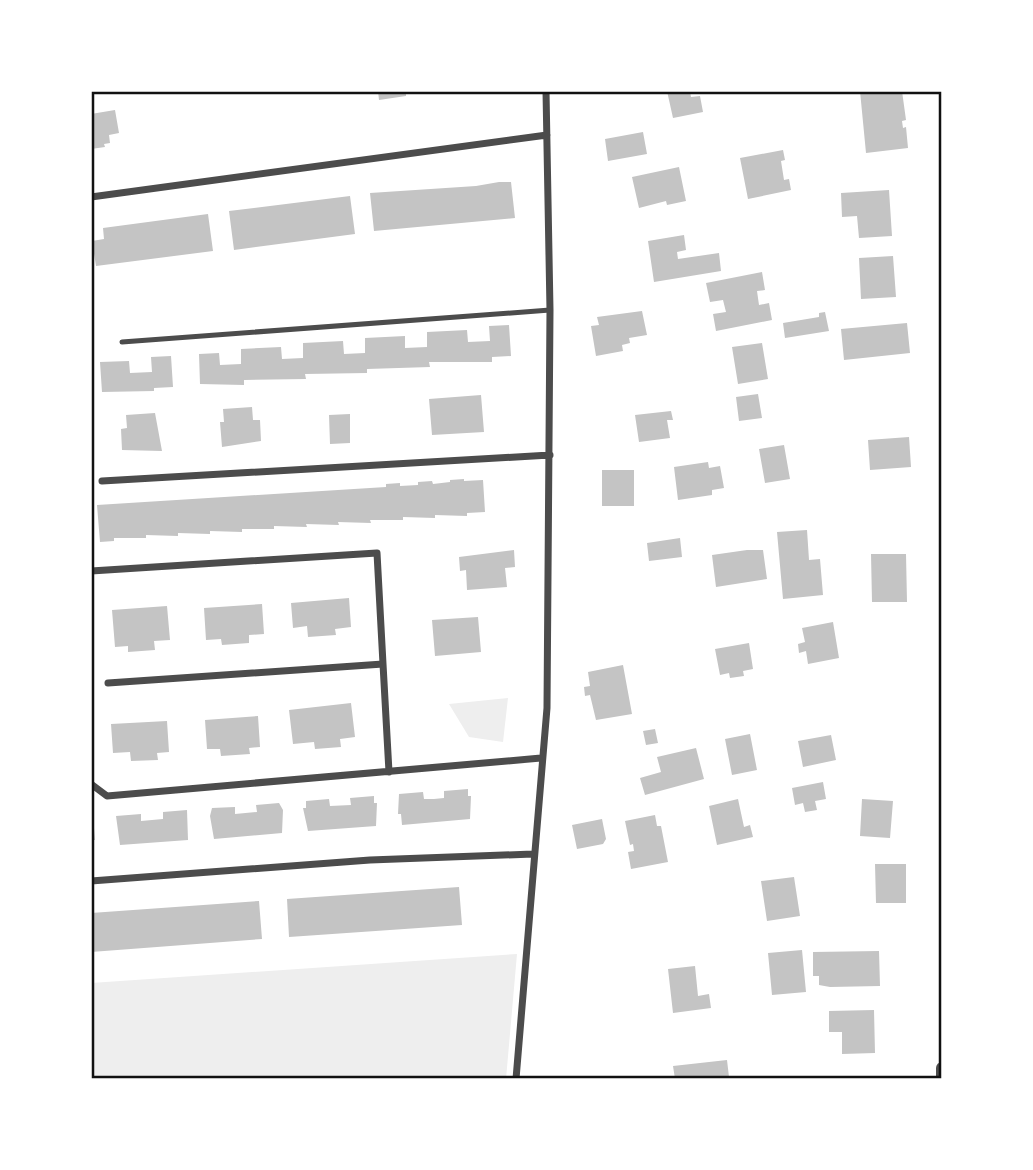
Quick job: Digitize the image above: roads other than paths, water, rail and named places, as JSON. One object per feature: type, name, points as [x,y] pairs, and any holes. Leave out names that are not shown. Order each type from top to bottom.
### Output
[{"type":"street","points":[[516,1079],[547,695],[550,310],[546,91]]},
{"type":"street","points":[[91,197],[547,135]]},
{"type":"street","points":[[102,481],[550,455]]},
{"type":"street","points":[[91,571],[377,553],[388,772]]},
{"type":"street","points":[[108,683],[383,664]]},
{"type":"street","points":[[91,784],[107,796],[541,758]]},
{"type":"street","points":[[91,881],[370,860],[533,854]]},
{"type":"street","points":[[942,1068],[942,1079]]},
{"type":"lane","points":[[122,342],[550,310]]}]
